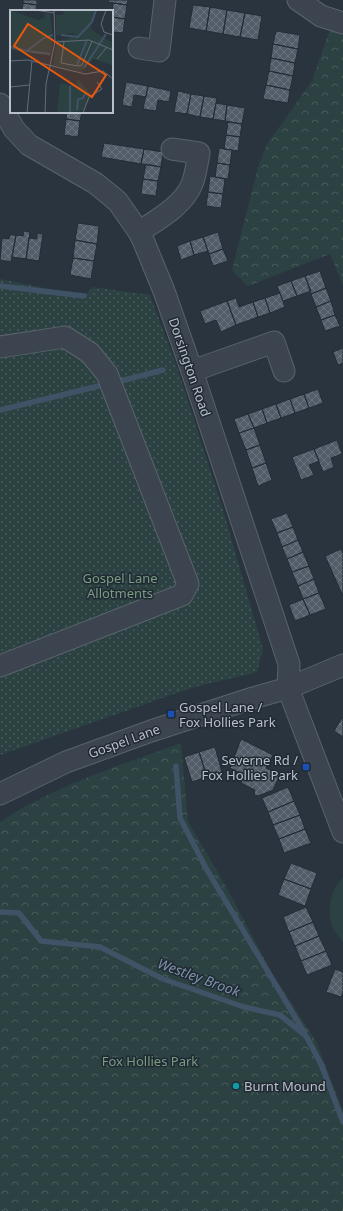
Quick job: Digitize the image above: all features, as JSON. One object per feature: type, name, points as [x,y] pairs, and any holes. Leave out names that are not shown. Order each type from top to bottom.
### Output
[{"type":"street","points":[[139,48],[159,51],[165,0]]},
{"type":"street","points":[[298,0],[321,16],[343,23]]},
{"type":"street","name":"Dorsington Road","points":[[0,104],[14,129],[29,145],[95,183],[118,202],[139,232],[164,291],[192,371],[289,664],[288,688]]},
{"type":"street","points":[[139,232],[164,215],[182,200],[192,184],[199,153],[172,149]]},
{"type":"street","points":[[0,347],[65,337],[90,353],[107,374],[188,584],[182,595],[0,666]]},
{"type":"street","points":[[192,371],[274,342],[284,371]]},
{"type":"street","name":"Gospel Lane","points":[[2,790],[73,759],[151,731],[252,698],[288,688],[343,665]]},
{"type":"street","points":[[288,688],[343,832]]},
{"type":"green space","points":[[330,29],[343,35],[343,285],[330,254],[248,286],[232,270],[258,167],[267,144],[312,81]]},
{"type":"green space","name":"Gospel Lane Allotments","points":[[0,279],[84,296],[93,287],[150,295],[178,370],[223,510],[263,649],[257,672],[191,688],[0,755]]},
{"type":"green space","name":"Fox Hollies Park","points":[[181,743],[188,821],[228,890],[272,973],[316,1041],[343,1111],[343,1211],[0,1211],[0,822],[24,807],[68,786],[105,770]]},
{"type":"green space","points":[[343,878],[343,942],[332,926],[330,907],[332,894]]},
{"type":"building","points":[[23,0],[37,0],[37,5],[23,3]]},
{"type":"building","points":[[108,0],[128,0],[127,5],[108,2]]},
{"type":"building","points":[[23,3],[37,5],[36,10],[22,10]]},
{"type":"building","points":[[113,3],[127,5],[125,19],[113,17]]},
{"type":"building","points":[[193,5],[210,7],[206,31],[189,28]]},
{"type":"building","points":[[210,7],[227,10],[223,34],[206,31]]},
{"type":"building","points":[[227,10],[245,13],[240,37],[223,34]]},
{"type":"building","points":[[245,13],[262,16],[258,40],[240,37]]},
{"type":"building","points":[[113,17],[125,19],[123,33],[113,32]]},
{"type":"building","points":[[276,31],[300,35],[298,49],[273,44]]},
{"type":"building","points":[[273,44],[298,49],[295,63],[271,58]]},
{"type":"building","points":[[271,58],[295,63],[293,76],[269,71]]},
{"type":"building","points":[[269,71],[293,76],[290,90],[266,85]]},
{"type":"building","points":[[126,82],[148,86],[146,97],[134,95],[132,107],[122,105]]},
{"type":"building","points":[[266,85],[290,90],[288,103],[263,99]]},
{"type":"building","points":[[148,86],[171,91],[169,102],[158,100],[156,111],[143,109]]},
{"type":"building","points":[[178,91],[191,94],[187,114],[174,112]]},
{"type":"building","points":[[191,94],[204,96],[200,117],[187,114]]},
{"type":"building","points":[[204,96],[217,98],[213,119],[200,117]]},
{"type":"building","points":[[216,103],[227,105],[225,121],[213,119]]},
{"type":"building","points":[[227,105],[245,108],[242,124],[225,121]]},
{"type":"building","points":[[67,113],[82,113],[80,121],[66,119]]},
{"type":"building","points":[[66,119],[80,121],[78,137],[64,135]]},
{"type":"building","points":[[228,122],[242,124],[240,137],[226,135]]},
{"type":"building","points":[[226,135],[240,137],[238,151],[224,149]]},
{"type":"building","points":[[104,143],[144,149],[141,164],[101,157]]},
{"type":"building","points":[[219,148],[232,150],[230,165],[217,163]]},
{"type":"building","points":[[144,149],[163,152],[161,167],[141,164]]},
{"type":"building","points":[[217,163],[230,165],[228,179],[215,177]]},
{"type":"building","points":[[146,164],[161,167],[158,181],[143,179]]},
{"type":"building","points":[[210,176],[225,179],[223,194],[208,192]]},
{"type":"building","points":[[143,179],[158,181],[156,196],[141,194]]},
{"type":"building","points":[[208,192],[223,194],[221,208],[206,206]]},
{"type":"building","points":[[78,223],[99,226],[97,244],[75,240]]},
{"type":"building","points":[[24,231],[30,232],[26,259],[12,257],[16,235],[23,236]]},
{"type":"building","points":[[218,232],[223,249],[209,254],[203,237]]},
{"type":"building","points":[[37,233],[43,234],[39,261],[26,259],[29,238],[37,239]]},
{"type":"building","points":[[10,235],[16,235],[11,262],[0,260],[2,238],[9,239]]},
{"type":"building","points":[[203,237],[208,251],[194,255],[190,241]]},
{"type":"building","points":[[75,240],[97,244],[94,261],[73,258]]},
{"type":"building","points":[[190,241],[194,255],[181,260],[177,246]]},
{"type":"building","points":[[223,249],[228,261],[213,266],[209,254]]},
{"type":"building","points":[[73,258],[94,261],[91,279],[70,275]]},
{"type":"building","points":[[320,271],[326,288],[311,294],[305,276]]},
{"type":"building","points":[[305,276],[311,291],[297,296],[291,281]]},
{"type":"building","points":[[291,281],[297,296],[283,301],[277,286]]},
{"type":"building","points":[[326,288],[331,301],[316,307],[311,294]]},
{"type":"building","points":[[280,293],[285,307],[270,313],[265,298]]},
{"type":"building","points":[[236,298],[239,307],[253,302],[258,317],[236,325],[227,301]]},
{"type":"building","points":[[265,298],[270,313],[258,317],[253,302]]},
{"type":"building","points":[[227,301],[236,325],[221,332],[216,320],[205,324],[200,311]]},
{"type":"building","points":[[331,301],[335,315],[321,320],[316,307]]},
{"type":"building","points":[[335,315],[340,326],[325,331],[321,320]]},
{"type":"building","points":[[343,348],[343,363],[338,365],[333,352]]},
{"type":"building","points":[[318,389],[323,403],[309,408],[304,394]]},
{"type":"building","points":[[304,394],[309,408],[295,413],[290,399]]},
{"type":"building","points":[[290,399],[295,413],[281,418],[276,404]]},
{"type":"building","points":[[276,404],[281,418],[267,423],[262,409]]},
{"type":"building","points":[[262,409],[267,423],[254,428],[248,414]]},
{"type":"building","points":[[248,414],[254,428],[239,433],[234,419]]},
{"type":"building","points":[[254,428],[260,445],[246,450],[239,433]]},
{"type":"building","points":[[337,440],[342,454],[331,458],[334,467],[323,472],[314,449]]},
{"type":"building","points":[[260,445],[266,463],[252,468],[246,450]]},
{"type":"building","points":[[314,449],[319,461],[309,465],[314,475],[301,480],[292,457]]},
{"type":"building","points":[[266,463],[272,480],[258,486],[252,468]]},
{"type":"building","points":[[287,513],[293,527],[277,533],[271,519]]},
{"type":"building","points":[[293,527],[298,540],[282,547],[277,533]]},
{"type":"building","points":[[298,540],[303,552],[287,559],[282,547]]},
{"type":"building","points":[[341,549],[343,553],[343,596],[325,556]]},
{"type":"building","points":[[303,552],[309,566],[292,572],[287,559]]},
{"type":"building","points":[[309,566],[314,579],[298,586],[292,572]]},
{"type":"building","points":[[314,579],[319,593],[303,599],[298,586]]},
{"type":"building","points":[[319,593],[326,609],[310,615],[303,599]]},
{"type":"building","points":[[303,599],[310,615],[295,621],[289,605]]},
{"type":"building","points":[[343,718],[343,737],[334,731]]},
{"type":"building","points":[[241,739],[273,755],[266,768],[280,774],[273,790],[258,796],[254,795],[255,790],[241,783],[245,775],[230,768]]},
{"type":"building","points":[[215,747],[222,772],[207,777],[199,752]]},
{"type":"building","points":[[199,752],[207,777],[192,782],[184,757]]},
{"type":"building","points":[[288,787],[294,801],[268,812],[262,798]]},
{"type":"building","points":[[294,801],[300,815],[273,825],[268,812]]},
{"type":"building","points":[[300,815],[305,829],[279,839],[273,825]]},
{"type":"building","points":[[305,829],[311,843],[284,853],[279,839]]},
{"type":"building","points":[[291,863],[317,873],[311,889],[284,879]]},
{"type":"building","points":[[284,879],[311,889],[305,906],[278,895]]},
{"type":"building","points":[[306,907],[313,922],[289,932],[283,917]]},
{"type":"building","points":[[313,922],[319,936],[295,946],[289,932]]},
{"type":"building","points":[[319,936],[326,951],[301,961],[295,946]]},
{"type":"building","points":[[326,951],[332,965],[307,975],[301,961]]},
{"type":"building","points":[[335,969],[343,972],[343,992],[341,997],[326,992]]},
{"type":"waterway","points":[[0,286],[84,296]]},
{"type":"waterway","points":[[117,382],[163,370]]},
{"type":"waterway","points":[[0,410],[107,384]]},
{"type":"waterway","points":[[176,766],[180,818],[207,870],[304,1032]]},
{"type":"waterway","name":"Westley Brook","points":[[0,912],[19,913],[41,941],[100,947],[163,979],[244,1007],[280,1015],[306,1036],[321,1064],[343,1122]]},
{"type":"place","name":"Gospel Lane / Fox Hollies Park","points":[[171,714]]},
{"type":"place","name":"Severne Rd / Fox Hollies Park","points":[[306,767]]},
{"type":"place","name":"Burnt Mound","points":[[236,1086]]}]
